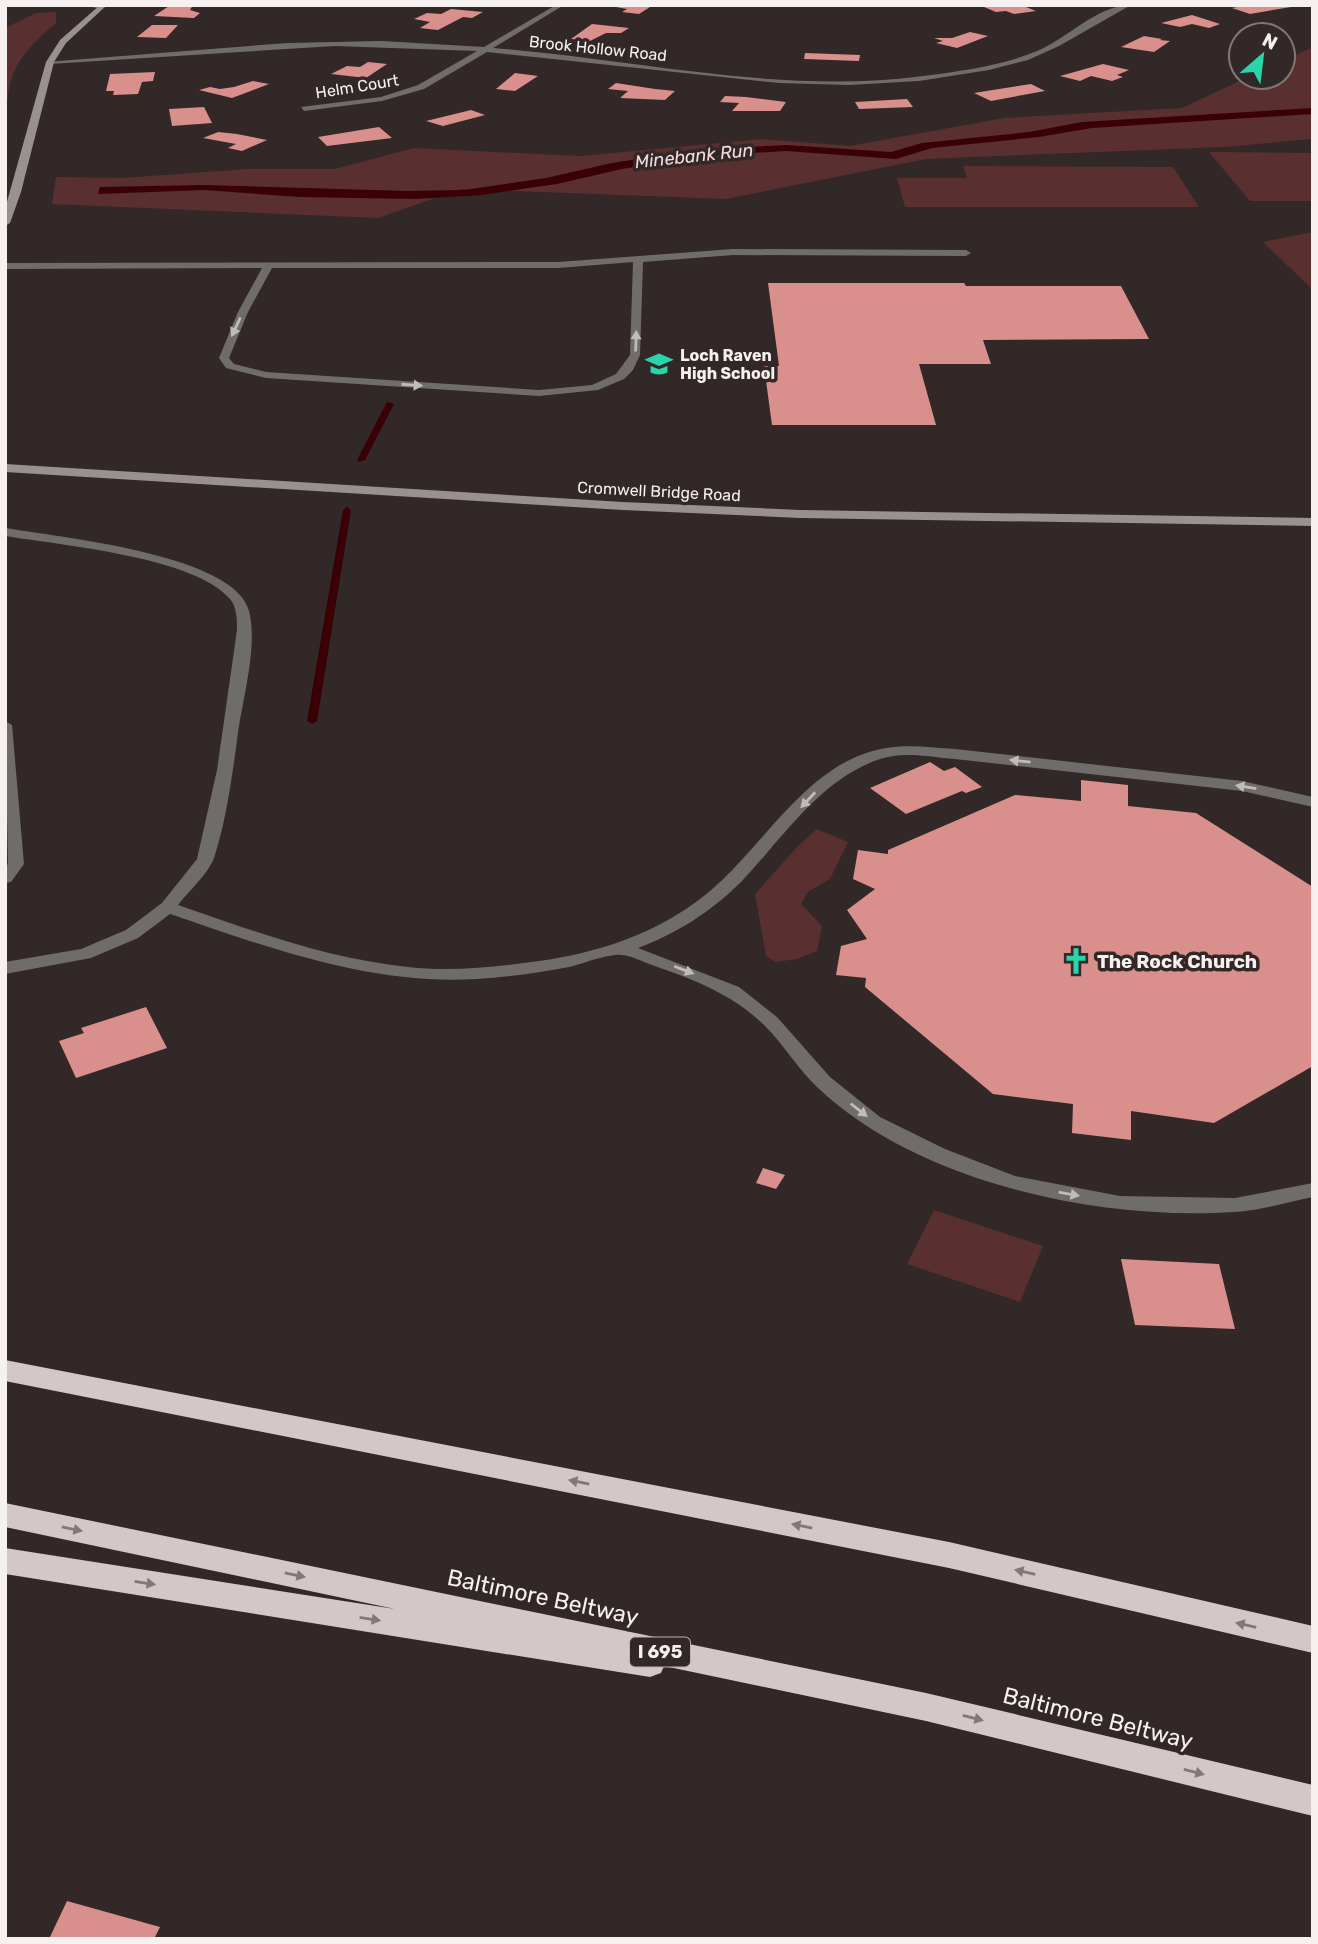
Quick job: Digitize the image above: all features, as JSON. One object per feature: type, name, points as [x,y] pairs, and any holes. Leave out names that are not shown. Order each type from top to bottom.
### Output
[{"type":"highway","points":[[5,1370],[949,1555],[1313,1640]]},
{"type":"highway","name":"Baltimore Beltway","points":[[5,1515],[926,1707],[1313,1801]]},
{"type":"highway","points":[[5,1561],[926,1707]]},
{"type":"main road","points":[[5,223],[16,192],[50,62],[63,42],[103,6]]},
{"type":"main road","name":"Cromwell Bridge Road","points":[[5,468],[623,506],[786,513],[1313,522]]},
{"type":"street","points":[[84,5],[103,6]]},
{"type":"street","name":"Helm Court","points":[[304,109],[354,104],[405,93],[437,79],[561,5]]},
{"type":"street","name":"Brook Hollow Road","points":[[50,62],[344,44],[429,45],[770,79],[891,80],[978,70],[1030,56],[1127,5]]},
{"type":"street","points":[[5,266],[558,265],[733,252],[966,253]]},
{"type":"street","points":[[268,267],[229,342],[224,358],[230,366],[266,375],[539,393],[575,391],[601,385],[622,376],[632,366],[635,355],[638,259]]},
{"type":"street","points":[[5,532],[153,559],[186,568],[222,583],[237,597],[244,615],[244,642],[215,819],[205,860],[168,907],[132,934],[85,954],[5,968]]},
{"type":"street","points":[[5,725],[16,864],[5,878]]},
{"type":"street","points":[[168,907],[265,940],[356,965],[409,973],[469,973],[528,968],[580,960],[620,948],[665,929],[732,881],[818,789],[851,766],[878,755],[911,751],[982,757],[1242,786],[1313,802]]},
{"type":"street","points":[[620,948],[684,970],[733,991],[771,1021],[823,1082],[873,1122],[938,1154],[1012,1183],[1120,1203],[1236,1205],[1310,1194]]},
{"type":"shaded area","points":[[56,12],[56,23],[18,64],[11,80],[5,108],[5,28],[36,13]]},
{"type":"shaded area","points":[[1313,47],[1313,139],[1223,147],[926,159],[726,199],[461,189],[378,218],[52,204],[56,177],[123,178],[247,169],[335,169],[414,148],[580,156],[763,139],[849,146],[1004,118],[1182,108],[1227,87],[1227,91],[1297,91],[1297,54]]},
{"type":"shaded area","points":[[1209,152],[1313,153],[1313,201],[1250,201]]},
{"type":"shaded area","points":[[963,166],[1173,167],[1199,207],[905,207],[897,178],[967,178]]},
{"type":"shaded area","points":[[1313,232],[1313,290],[1263,242]]},
{"type":"shaded area","points":[[817,829],[848,842],[830,879],[808,892],[801,904],[822,926],[817,951],[797,959],[775,962],[766,956],[755,894]]},
{"type":"shaded area","points":[[934,1210],[1043,1246],[1020,1302],[907,1264]]},
{"type":"water","name":"Minebank Run","points":[[1313,108],[1313,114],[1092,128],[1039,137],[932,148],[896,159],[786,151],[704,156],[622,169],[557,184],[481,195],[416,199],[300,197],[204,190],[98,194],[100,187],[204,185],[464,190],[546,178],[612,163],[696,150],[786,145],[891,152],[922,143],[1029,132],[1082,122]]},
{"type":"building","points":[[193,5],[190,10],[200,13],[194,18],[154,16],[169,6]]},
{"type":"building","points":[[1021,5],[1036,11],[1014,14],[996,12],[984,7]]},
{"type":"building","points":[[1247,5],[1291,7],[1250,14],[1232,8]]},
{"type":"building","points":[[616,7],[650,7],[639,14],[622,12],[627,9]]},
{"type":"building","points":[[451,9],[483,12],[472,18],[463,17],[438,30],[420,28],[430,22],[414,19],[427,13],[441,14]]},
{"type":"building","points":[[1192,15],[1220,24],[1209,28],[1192,24],[1180,27],[1161,23]]},
{"type":"building","points":[[592,24],[629,28],[621,33],[606,33],[590,41],[571,39]]},
{"type":"building","points":[[152,25],[178,25],[166,38],[137,37]]},
{"type":"building","points":[[970,32],[988,36],[957,48],[936,43],[943,41],[934,38],[952,38]]},
{"type":"building","points":[[1144,36],[1170,41],[1154,52],[1121,47]]},
{"type":"building","points":[[805,53],[860,55],[859,61],[804,59]]},
{"type":"building","points":[[368,62],[387,64],[366,78],[331,74],[347,66],[360,67]]},
{"type":"building","points":[[1103,64],[1129,70],[1117,75],[1123,77],[1112,81],[1091,76],[1080,81],[1060,76]]},
{"type":"building","points":[[155,72],[153,81],[142,82],[138,94],[113,95],[114,91],[106,91],[110,74]]},
{"type":"building","points":[[515,73],[538,76],[515,91],[496,89]]},
{"type":"building","points":[[253,81],[269,84],[232,98],[199,90],[234,87]]},
{"type":"building","points":[[616,83],[675,91],[665,100],[620,98],[628,91],[608,89]]},
{"type":"building","points":[[1031,84],[1045,91],[991,101],[974,93]]},
{"type":"building","points":[[725,96],[786,102],[780,111],[732,111],[739,103],[720,102]]},
{"type":"building","points":[[907,99],[913,107],[859,109],[855,102]]},
{"type":"building","points":[[204,107],[212,123],[172,126],[169,109]]},
{"type":"building","points":[[471,110],[485,115],[443,126],[426,121]]},
{"type":"building","points":[[379,127],[392,138],[327,146],[318,137]]},
{"type":"building","points":[[218,132],[267,140],[242,151],[228,148],[236,144],[203,138]]},
{"type":"building","points":[[768,283],[1121,286],[1149,339],[983,340],[991,364],[919,364],[936,425],[772,425],[764,366],[779,366]]},
{"type":"building","points":[[930,762],[944,771],[955,767],[982,787],[966,793],[962,791],[906,814],[870,788]]},
{"type":"building","name":"The Rock Church","points":[[1081,780],[1128,785],[1128,806],[1196,813],[1313,887],[1313,1066],[1214,1123],[1131,1111],[1131,1140],[1072,1133],[1073,1104],[993,1094],[865,987],[866,978],[836,975],[841,946],[867,939],[847,910],[875,889],[853,879],[858,850],[888,854],[888,850],[1015,795],[1081,801]]},
{"type":"building","points":[[146,1007],[167,1048],[76,1078],[59,1041],[84,1033],[81,1028]]},
{"type":"building","points":[[763,1168],[785,1175],[776,1189],[756,1183]]},
{"type":"building","points":[[1121,1259],[1219,1264],[1235,1329],[1135,1325]]},
{"type":"building","points":[[67,1901],[160,1927],[154,1939],[49,1939]]},
{"type":"waterway","points":[[361,460],[390,404]]},
{"type":"waterway","points":[[312,721],[347,510]]},
{"type":"place","name":"Loch Raven High School","points":[[659,364]]},
{"type":"place","name":"The Rock Church","points":[[1076,961]]}]
